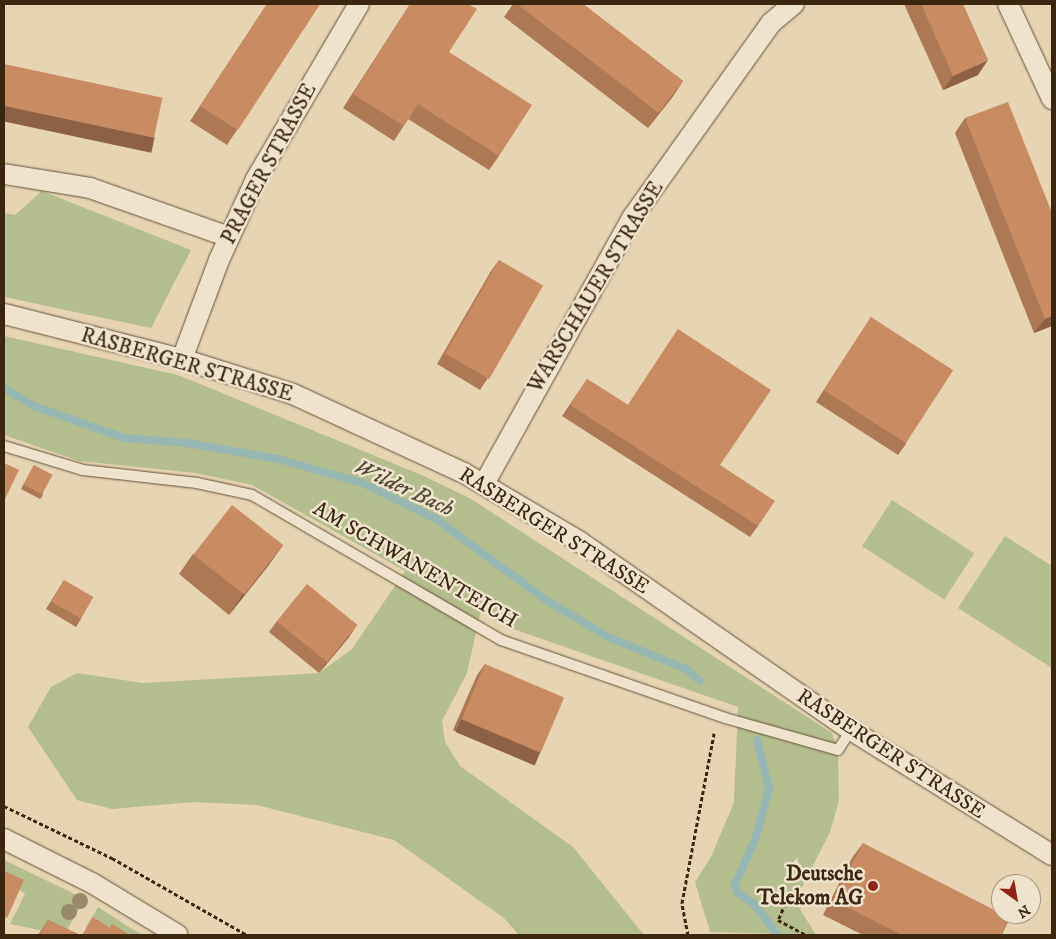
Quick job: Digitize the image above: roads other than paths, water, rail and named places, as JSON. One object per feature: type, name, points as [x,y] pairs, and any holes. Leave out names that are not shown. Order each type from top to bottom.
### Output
[{"type":"street","name":"PRAGER STRASSE","points":[[182,360],[229,237],[256,180],[359,4]]},
{"type":"street","name":"WARSCHAUER STRASSE","points":[[484,484],[632,218],[771,23],[794,4]]},
{"type":"street","points":[[1008,4],[1046,70],[1052,100]]},
{"type":"street","points":[[4,174],[90,188],[229,237]]},
{"type":"street","name":"RASBERGER STRASSE","points":[[4,314],[182,360],[293,394],[484,484],[580,542],[851,730],[1052,855]]},
{"type":"street","points":[[4,839],[92,883],[178,935]]},
{"type":"lane","name":"AM SCHWANENTEICH","points":[[4,446],[83,470],[197,483],[252,495],[501,640],[721,716],[838,750],[851,730]]},
{"type":"waterway","name":"Wilder Bach","points":[[4,388],[36,407],[124,438],[187,443],[278,459],[362,483],[436,519],[546,600],[608,637],[686,669],[700,681]]},
{"type":"waterway","name":"Wilder Bach","points":[[757,740],[769,789],[755,840],[735,884],[737,892],[755,905],[778,935]]},
{"type":"place","name":"Deutsche Telekom AG","points":[[873,886]]}]
